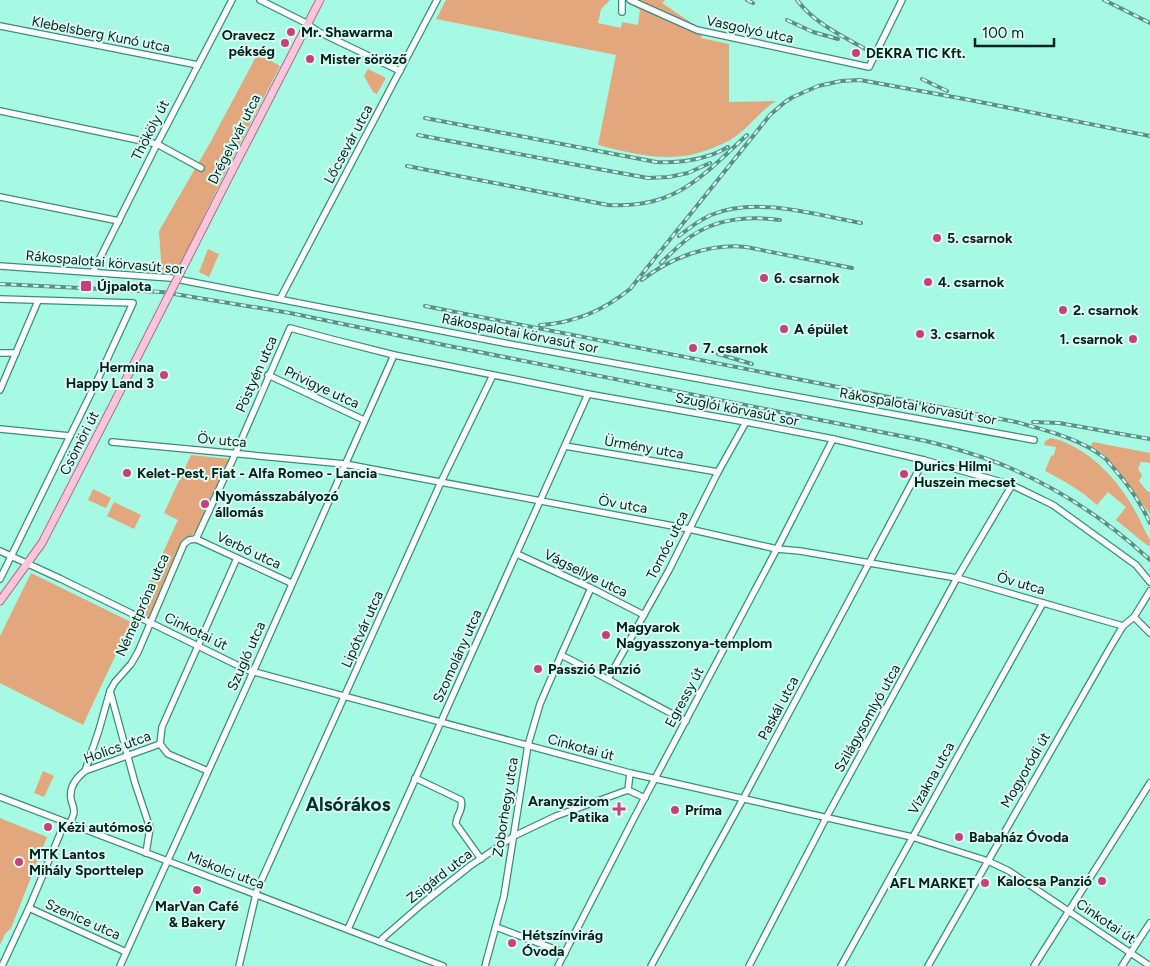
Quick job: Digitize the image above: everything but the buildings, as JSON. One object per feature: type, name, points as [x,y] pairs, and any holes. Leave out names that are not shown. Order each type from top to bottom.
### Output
[{"type":"main road","name":"Drégelyvár utca","points":[[171,290],[320,0]]},
{"type":"main road","name":"Csömöri út","points":[[0,601],[42,543],[171,290]]},
{"type":"street","name":"Thököly út","points":[[93,272],[156,144],[232,0]]},
{"type":"street","points":[[260,0],[319,32],[400,71]]},
{"type":"street","name":"Lőcsevár utca","points":[[280,299],[437,0]]},
{"type":"street","points":[[622,0],[622,12]]},
{"type":"street","name":"Vasgolyó utca","points":[[630,0],[697,30],[869,67],[902,0]]},
{"type":"street","name":"Klebelsberg Kunó utca","points":[[0,26],[198,65]]},
{"type":"street","points":[[0,112],[156,144],[201,168]]},
{"type":"street","points":[[0,198],[119,221]]},
{"type":"street","name":"Rákospalotai körvasút sor","points":[[0,266],[171,278],[504,343],[1034,440]]},
{"type":"street","points":[[0,299],[38,301],[0,390]]},
{"type":"street","name":"Csömöri út","points":[[0,579],[97,382],[133,303],[38,301]]},
{"type":"street","name":"Szuglói körvasút sor","points":[[290,328],[394,355],[833,440],[924,460],[1012,485],[1053,505],[1136,566],[1150,582]]},
{"type":"street","name":"Pöstyén utca","points":[[196,539],[290,328]]},
{"type":"street","points":[[0,353],[16,353]]},
{"type":"street","name":"Szugló utca","points":[[120,966],[394,355]]},
{"type":"street","name":"Privigye utca","points":[[268,375],[364,420]]},
{"type":"street","name":"Lipótvár utca","points":[[239,966],[255,894],[441,482],[493,375]]},
{"type":"street","name":"Szomolány utca","points":[[348,929],[588,394]]},
{"type":"street","name":"Tornóc utca","points":[[608,679],[669,570],[718,472],[746,422]]},
{"type":"street","points":[[0,429],[70,436]]},
{"type":"street","name":"Egressy út","points":[[558,966],[833,440]]},
{"type":"street","name":"Öv utca","points":[[112,442],[345,464],[689,529],[777,549],[957,578],[1123,626]]},
{"type":"street","name":"Ürmény utca","points":[[565,446],[718,472]]},
{"type":"street","name":"Paskál utca","points":[[651,966],[870,564],[924,460]]},
{"type":"street","name":"Szilágysomlyó utca","points":[[749,966],[826,818],[957,578],[1012,485]]},
{"type":"street","name":"Verbó utca","points":[[196,539],[292,583]]},
{"type":"street","name":"Németpróna utca","points":[[85,771],[110,690],[138,652],[184,544],[189,540],[196,539]]},
{"type":"street","name":"Cinkotai út","points":[[0,551],[253,672],[630,773],[912,837],[988,861],[1009,871],[1150,966]]},
{"type":"street","name":"Vágsellye utca","points":[[517,554],[644,615]]},
{"type":"street","points":[[160,744],[162,726],[237,558]]},
{"type":"street","name":"Zoborhegy utca","points":[[485,966],[504,896],[528,745],[540,704],[591,588]]},
{"type":"street","name":"Mogyoródi út","points":[[928,966],[1111,646],[1123,626],[1134,618],[1150,591]]},
{"type":"street","name":"Vízakna utca","points":[[841,966],[1043,603]]},
{"type":"street","points":[[1134,618],[1150,633]]},
{"type":"street","points":[[561,655],[646,701],[686,720]]},
{"type":"street","points":[[110,690],[135,783],[150,828],[146,853]]},
{"type":"street","name":"Holics utca","points":[[67,823],[74,810],[71,798],[72,787],[78,776],[85,771],[160,744],[168,754],[208,771]]},
{"type":"street","points":[[630,773],[628,790],[645,798]]},
{"type":"street","points":[[416,778],[461,800],[463,806],[456,824],[481,859]]},
{"type":"street","points":[[1034,966],[1150,783]]},
{"type":"street","name":"Zsigárd utca","points":[[380,942],[422,904],[514,836],[556,816],[628,790]]},
{"type":"street","name":"Miskolci utca","points":[[0,797],[443,966]]},
{"type":"street","points":[[2,966],[67,823]]},
{"type":"street","name":"Szenice utca","points":[[29,908],[126,952]]},
{"type":"street","points":[[1122,966],[1150,923]]},
{"type":"street","points":[[496,927],[565,953]]},
{"type":"shaded area","points":[[446,0],[610,0],[601,9],[598,23],[621,28],[622,22],[638,25],[640,10],[624,0],[665,0],[662,3],[696,26],[703,28],[701,38],[729,44],[729,102],[776,101],[734,138],[720,145],[685,156],[642,155],[598,145],[616,55],[436,19]]},
{"type":"shaded area","points":[[258,53],[280,66],[213,196],[176,276],[162,275],[159,231],[210,143]]},
{"type":"shaded area","points":[[368,69],[386,78],[377,94],[373,92],[364,76]]},
{"type":"shaded area","points":[[208,249],[219,254],[209,277],[199,272]]},
{"type":"shaded area","points":[[1051,438],[1072,445],[1083,452],[1112,478],[1124,492],[1136,513],[1150,540],[1150,545],[1148,546],[1116,520],[1126,507],[1108,492],[1097,505],[1072,486],[1045,471],[1051,456],[1054,455],[1056,447],[1044,445],[1045,441]]},
{"type":"shaded area","points":[[1093,442],[1150,453],[1150,463],[1141,462],[1138,469],[1142,475],[1139,481],[1150,492],[1150,514],[1101,452],[1090,447]]},
{"type":"shaded area","points":[[191,455],[229,459],[197,529],[182,543],[147,618],[138,613],[137,609],[178,520],[164,513]]},
{"type":"shaded area","points":[[93,489],[111,498],[106,508],[88,500]]},
{"type":"shaded area","points":[[114,502],[141,515],[134,529],[107,516]]},
{"type":"shaded area","points":[[31,573],[131,622],[83,725],[0,683],[0,636]]},
{"type":"shaded area","points":[[43,771],[54,776],[44,797],[34,793]]},
{"type":"shaded area","name":"MTK Lantos Mihály Sporttelep","points":[[0,818],[47,837],[11,928],[5,934],[0,945]]},
{"type":"railway","points":[[747,0],[753,3]]},
{"type":"railway","points":[[797,0],[804,9],[821,23],[869,51]]},
{"type":"railway","points":[[1104,0],[1150,23]]},
{"type":"railway","points":[[787,20],[813,32],[838,39]]},
{"type":"railway","points":[[922,79],[947,91]]},
{"type":"railway","points":[[540,325],[577,319],[599,310],[630,289],[770,115],[793,97],[818,86],[841,81],[860,80],[1150,136]]},
{"type":"railway","points":[[425,118],[656,162],[693,160],[711,155],[728,147]]},
{"type":"railway","points":[[418,135],[648,178],[669,177],[688,173],[710,163]]},
{"type":"railway","points":[[407,166],[608,205],[632,205],[652,202],[670,196],[686,187],[701,177],[747,135]]},
{"type":"railway","points":[[679,236],[711,215],[747,207],[786,209],[861,223]]},
{"type":"railway","points":[[661,263],[690,237],[722,222],[756,218],[780,220]]},
{"type":"railway","points":[[642,280],[677,259],[704,250],[732,246],[746,247],[852,268]]},
{"type":"railway","points":[[0,284],[162,292],[290,313],[926,441],[958,449],[989,460],[1048,486],[1101,520],[1150,560]]},
{"type":"railway","points":[[425,306],[1039,428],[1086,446],[1106,459],[1131,489],[1150,523]]},
{"type":"railway","points":[[718,354],[752,364]]},
{"type":"railway","points":[[1033,422],[1059,423],[1150,439]]},
{"type":"place","name":"Mr. Shawarma","points":[[291,32]]},
{"type":"place","name":"Oravecz pékség","points":[[285,43]]},
{"type":"place","name":"DEKRA TIC Kft.","points":[[856,53]]},
{"type":"place","name":"Mister söröző","points":[[310,59]]},
{"type":"place","name":"5. csarnok","points":[[937,238]]},
{"type":"place","name":"6. csarnok","points":[[764,278]]},
{"type":"place","name":"4. csarnok","points":[[928,282]]},
{"type":"place","name":"Újpalota","points":[[86,286]]},
{"type":"place","name":"2. csarnok","points":[[1063,310]]},
{"type":"place","name":"A épület","points":[[784,329]]},
{"type":"place","name":"3. csarnok","points":[[920,334]]},
{"type":"place","name":"1. csarnok","points":[[1133,339]]},
{"type":"place","name":"7. csarnok","points":[[693,348]]},
{"type":"place","name":"Hermina Happy Land 3","points":[[164,375]]},
{"type":"place","name":"Kelet-Pest, Fiat - Alfa Romeo - Lancia","points":[[127,473]]},
{"type":"place","name":"Durics Hilmi Huszein mecset","points":[[904,474]]},
{"type":"place","name":"Nyomásszabályozó állomás","points":[[205,504]]},
{"type":"place","name":"Magyarok Nagyasszonya-templom","points":[[606,635]]},
{"type":"place","name":"Passzió Panzió","points":[[538,669]]},
{"type":"place","name":"Aranyszirom Patika","points":[[619,809]]},
{"type":"place","name":"Príma","points":[[675,810]]},
{"type":"place","name":"Kézi autómosó","points":[[48,827]]},
{"type":"place","name":"Babaház Óvoda","points":[[959,837]]},
{"type":"place","name":"MTK Lantos Mihály Sporttelep","points":[[19,862]]},
{"type":"place","name":"Kalocsa Panzió","points":[[1102,881]]},
{"type":"place","name":"AFL MARKET","points":[[985,883]]},
{"type":"place","name":"MarVan Café & Bakery","points":[[197,890]]},
{"type":"place","name":"Hétszínvirág Óvoda","points":[[512,943]]},
{"type":"district","name":"Alsórákos","points":[[348,804]]}]
